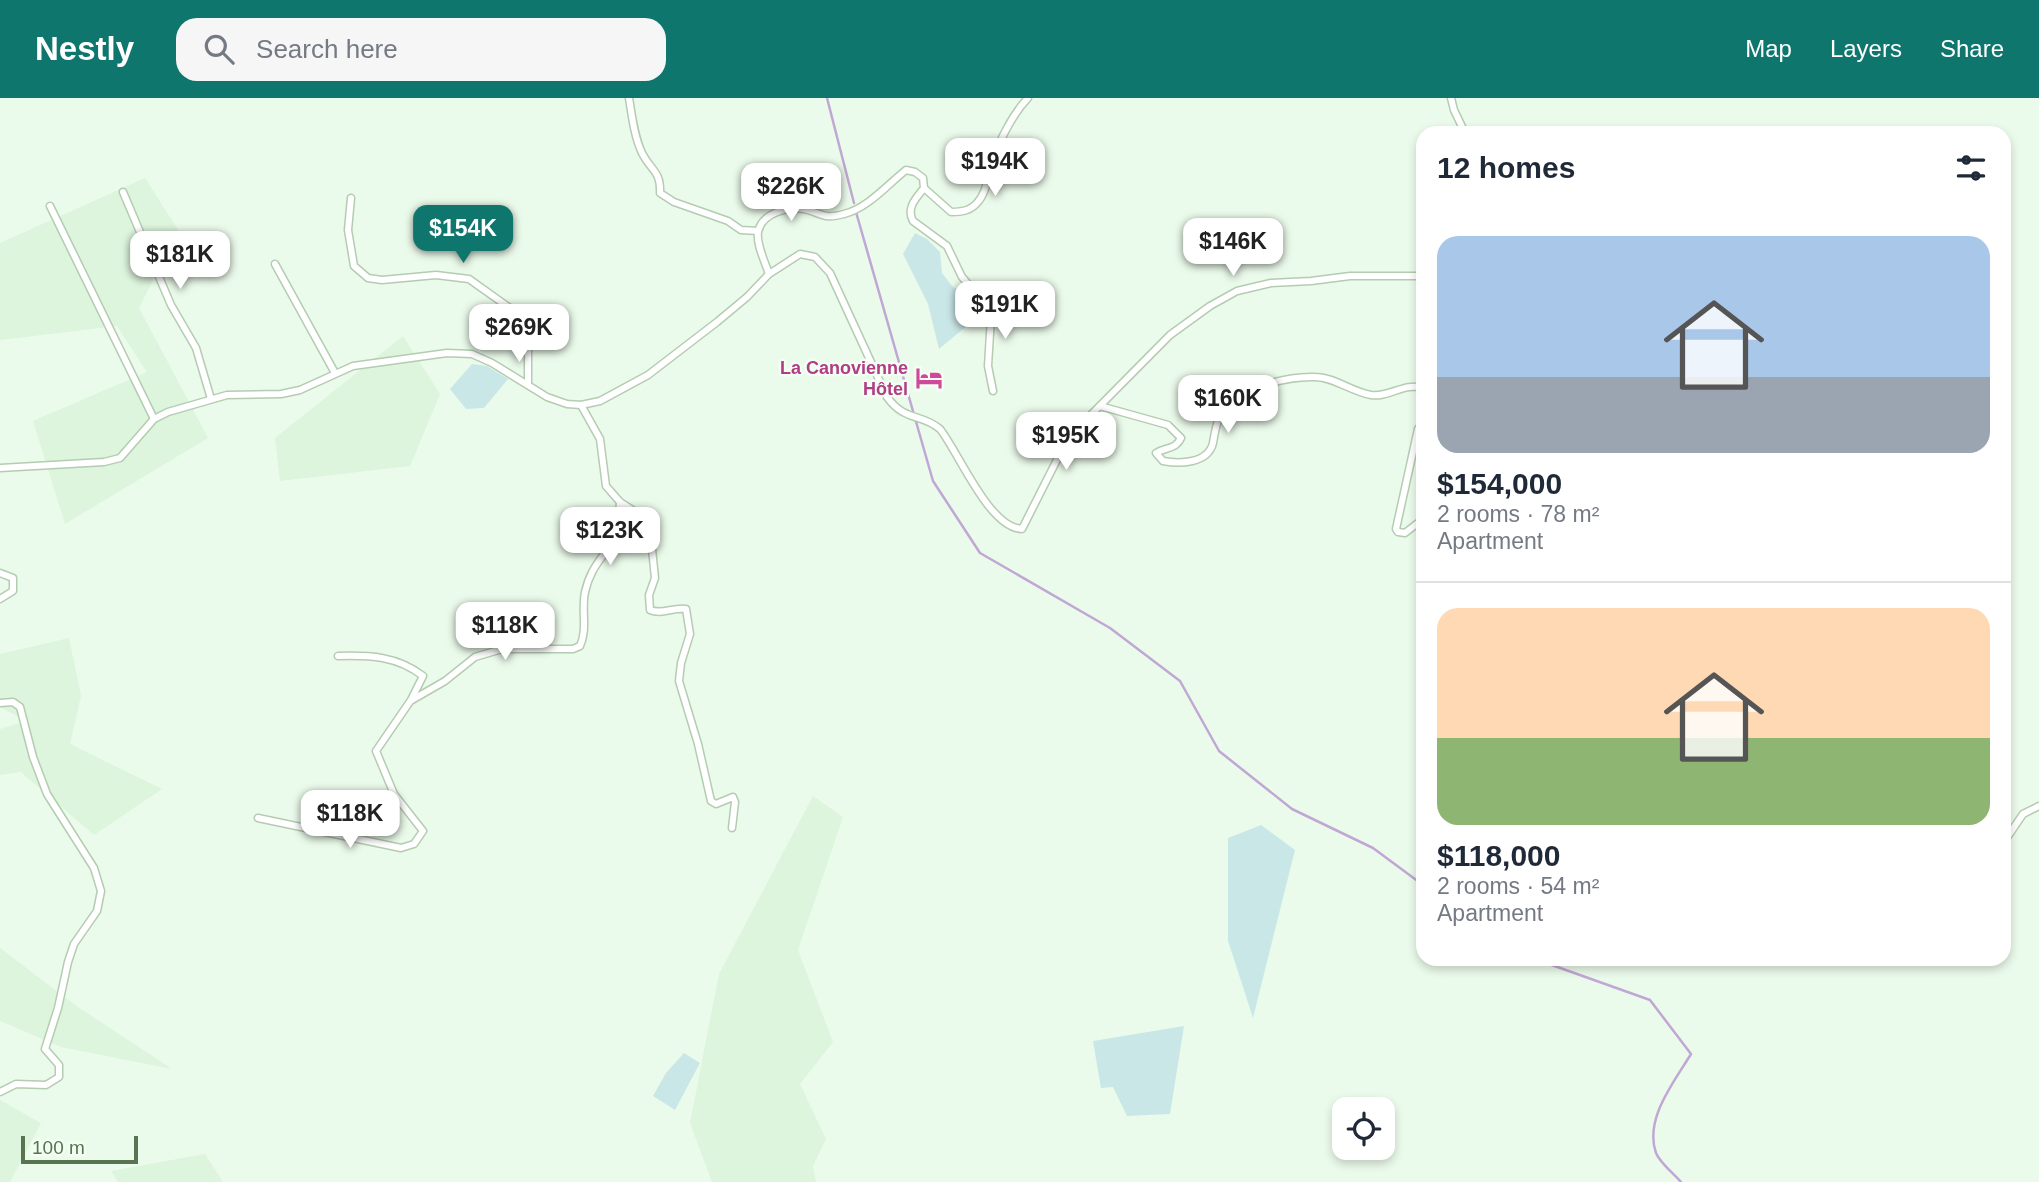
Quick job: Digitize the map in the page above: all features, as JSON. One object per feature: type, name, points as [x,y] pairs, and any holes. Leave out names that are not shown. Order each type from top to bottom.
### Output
[{"type":"street","points":[[629,98],[636,138],[643,156],[660,179],[660,193],[674,202],[728,221],[741,230],[758,231]]},
{"type":"street","points":[[924,188],[951,212],[963,212],[975,206],[981,198],[990,167],[1003,138],[1028,98]]},
{"type":"street","points":[[1451,98],[1462,126]]},
{"type":"street","points":[[769,274],[759,244],[758,231],[765,219],[779,211],[809,210],[820,216],[847,214],[874,198],[906,170],[915,172],[923,178],[924,188],[910,207],[913,221],[947,246],[962,277],[984,301],[991,317],[988,366],[993,391]]},
{"type":"street","points":[[123,192],[171,305],[196,348],[211,399]]},
{"type":"street","points":[[351,198],[348,230],[354,266],[368,278],[382,280],[436,275],[469,279],[514,311],[524,324],[528,342],[528,384]]},
{"type":"street","points":[[50,206],[154,419]]},
{"type":"street","points":[[0,468],[104,462],[120,457],[154,419],[168,412],[227,395],[281,394],[300,390],[354,366],[447,353],[472,354],[547,397],[567,404],[581,405],[600,401],[648,375],[727,314],[769,274],[800,254],[815,257],[830,272],[887,397],[895,408],[915,419],[932,422],[940,429],[979,492],[1004,523],[1022,529],[1068,438],[1170,335],[1210,306],[1237,291],[1271,283],[1350,275],[1416,276]]},
{"type":"street","points":[[275,264],[335,373]]},
{"type":"street","points":[[1100,406],[1168,425],[1181,438],[1170,450],[1163,449],[1156,453],[1163,461],[1177,463],[1197,460],[1206,454],[1213,446],[1217,424],[1226,407],[1237,398],[1280,379],[1318,376],[1373,396],[1416,388]]},
{"type":"street","points":[[581,405],[600,439],[606,486],[620,502],[642,516],[650,530],[655,578],[649,595],[650,610],[657,612],[676,607],[685,609],[689,619],[690,634],[681,663],[679,681],[698,744],[711,801],[716,804],[733,797],[736,802],[732,828]]},
{"type":"street","points":[[1416,438],[1396,529],[1405,533],[1416,524]]},
{"type":"street","points":[[411,701],[445,681],[475,657],[502,649],[573,649],[580,646],[585,636],[585,593],[591,573],[615,536],[620,502]]},
{"type":"street","points":[[0,573],[13,578],[15,585],[13,591],[0,599]]},
{"type":"street","points":[[258,818],[401,848],[414,844],[423,831],[394,794],[376,751],[411,701],[423,676],[410,666],[372,655],[338,656]]},
{"type":"street","points":[[0,703],[13,702],[20,707],[33,757],[47,794],[94,868],[101,891],[97,911],[74,944],[45,1049],[59,1065],[59,1077],[46,1085],[16,1084],[0,1092]]},
{"type":"street","points":[[2011,832],[2023,814],[2039,806]]},
{"type":"shaded area","points":[[145,178],[178,230],[139,308],[208,438],[65,524],[33,421],[147,372],[117,326],[0,340],[0,243]]},
{"type":"shaded area","points":[[915,233],[927,239],[940,252],[942,273],[952,286],[972,301],[974,320],[939,349],[928,304],[903,254]]},
{"type":"shaded area","points":[[403,336],[440,394],[410,466],[280,481],[275,438]]},
{"type":"shaded area","points":[[472,364],[487,366],[508,379],[484,408],[466,409],[450,389]]},
{"type":"shaded area","points":[[69,638],[81,696],[70,744],[162,789],[94,835],[21,772],[0,775],[0,729],[26,721],[0,707],[0,654]]},
{"type":"shaded area","points":[[813,796],[843,817],[798,950],[833,1042],[800,1084],[826,1139],[813,1166],[816,1182],[712,1182],[690,1123],[719,974]]},
{"type":"shaded area","points":[[1261,825],[1295,850],[1253,1018],[1228,941],[1228,838]]},
{"type":"shaded area","points":[[0,948],[75,1005],[172,1069],[61,1047],[0,1021]]},
{"type":"shaded area","points":[[1184,1026],[1170,1114],[1127,1116],[1113,1087],[1101,1088],[1093,1041]]},
{"type":"shaded area","points":[[684,1053],[700,1063],[675,1110],[653,1096],[666,1073]]},
{"type":"shaded area","points":[[0,1100],[41,1123],[10,1182],[0,1182]]},
{"type":"shaded area","points":[[205,1154],[223,1182],[118,1182],[111,1171]]},
{"type":"waterway","points":[[827,98],[854,203]]},
{"type":"waterway","points":[[856,212],[933,481],[980,553],[1110,628],[1180,681],[1219,751],[1292,809],[1373,848],[1416,880]]},
{"type":"waterway","points":[[1555,966],[1650,1000],[1691,1054],[1669,1089],[1654,1127],[1656,1153],[1681,1182]]},
{"type":"place","name":"La Canovienne Hôtel","points":[[929,378]]}]
